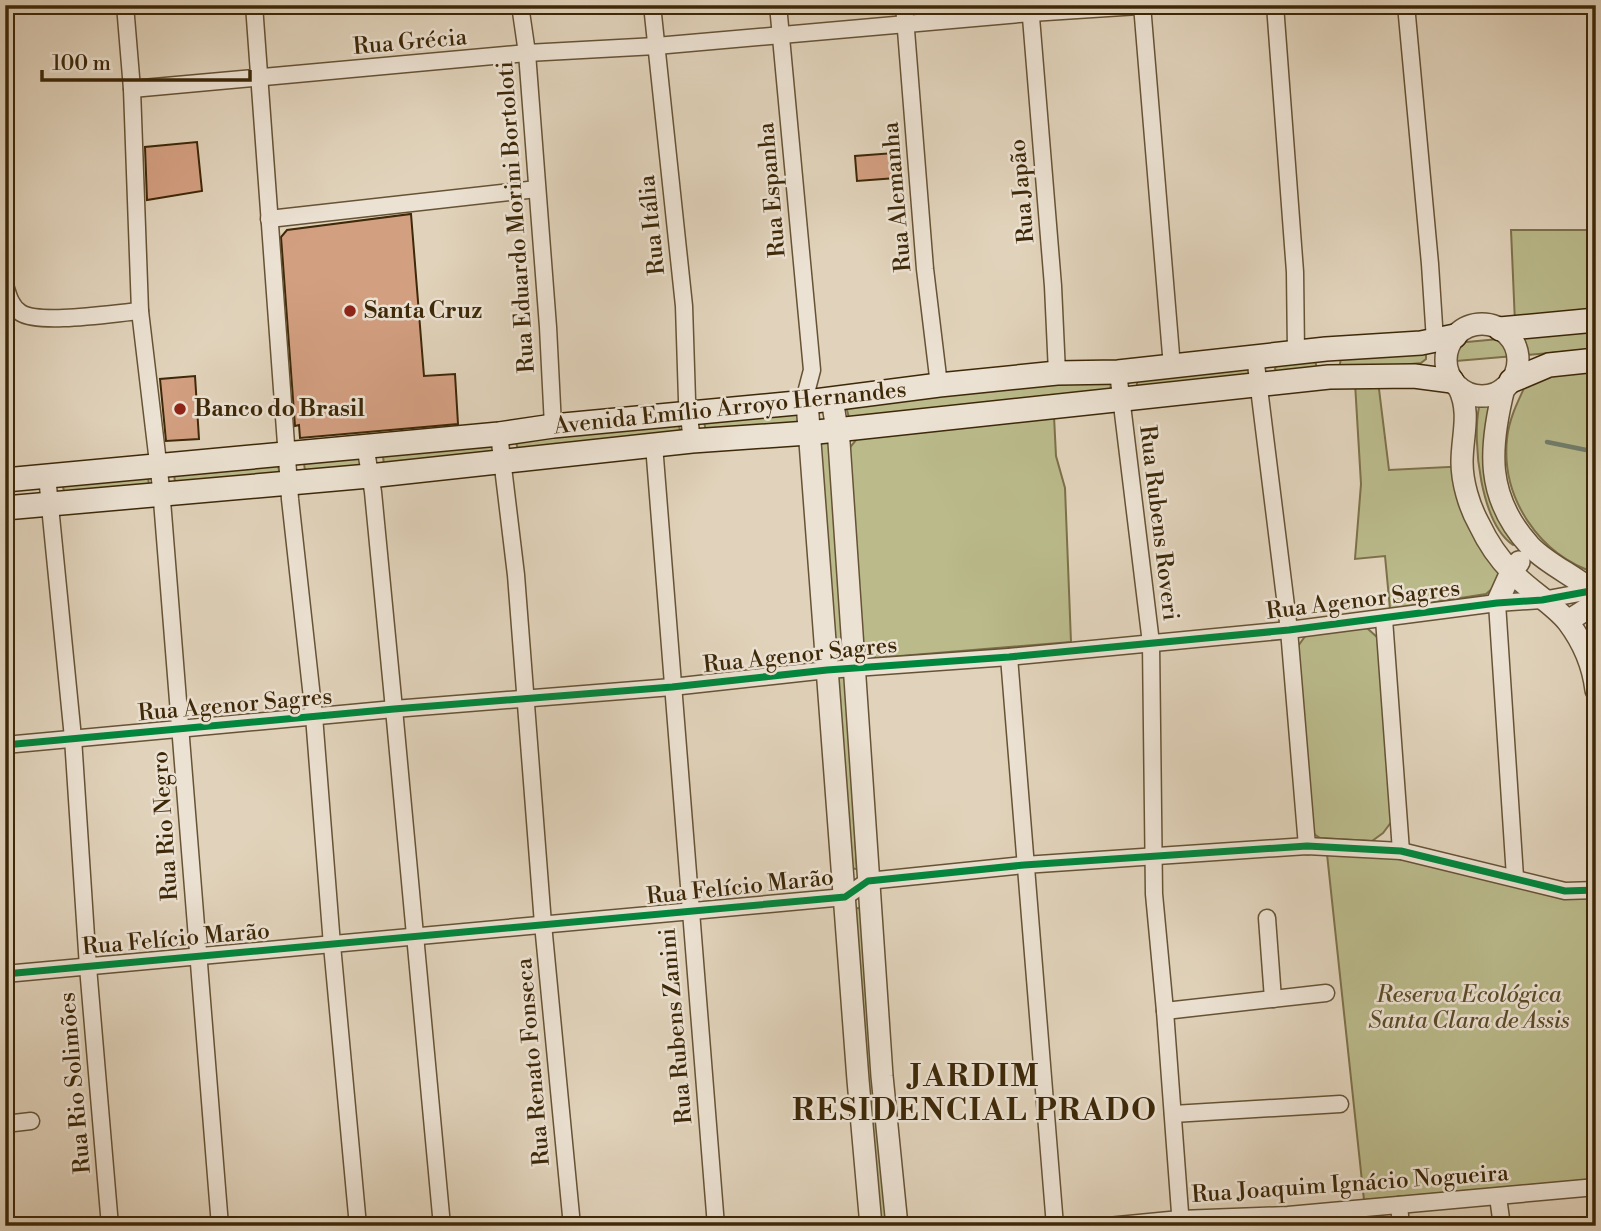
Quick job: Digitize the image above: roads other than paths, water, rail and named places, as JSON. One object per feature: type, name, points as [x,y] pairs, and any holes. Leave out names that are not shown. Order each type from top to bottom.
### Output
[{"type":"main road","points":[[1500,329],[1596,320]]},
{"type":"main road","name":"Avenida Emílio Arroyo Hernandes","points":[[5,480],[499,434],[1057,373],[1118,372],[1445,338]]},
{"type":"main road","points":[[1326,349],[1329,377]]},
{"type":"main road","points":[[1508,385],[1549,365],[1596,360]]},
{"type":"main road","name":"Avenida Emílio Arroyo Hernandes","points":[[5,508],[369,476],[692,441],[808,433],[1329,377],[1414,376],[1456,385]]},
{"type":"street","name":"Rua Rio Negro","points":[[125,5],[132,89],[140,311],[162,496],[220,1226]]},
{"type":"street","points":[[254,5],[287,453],[314,716],[358,1226]]},
{"type":"street","name":"Rua Eduardo Morini Bortoloti","points":[[520,5],[527,53],[553,426]]},
{"type":"street","name":"Rua Itália","points":[[652,5],[684,306],[692,441]]},
{"type":"street","name":"Rua Espanha","points":[[778,5],[812,370],[807,402]]},
{"type":"street","name":"Rua Alemanha","points":[[904,5],[925,269],[939,385]]},
{"type":"street","points":[[1275,5],[1295,272],[1296,353]]},
{"type":"street","points":[[1406,5],[1430,264],[1445,338],[1450,344],[1446,363],[1465,400],[1462,463],[1468,495],[1477,521],[1511,572],[1567,621],[1593,666],[1596,690]]},
{"type":"street","name":"Rua Grécia","points":[[132,89],[527,53],[656,46],[906,25],[1030,9],[1146,6]]},
{"type":"street","points":[[1146,6],[1172,367]]},
{"type":"street","name":"Rua Japão","points":[[1030,9],[1053,286],[1057,373]]},
{"type":"street","points":[[269,219],[537,189]]},
{"type":"street","points":[[5,285],[10,302],[20,312],[49,318],[140,311]]},
{"type":"street","points":[[1445,338],[1472,326],[1491,326],[1500,329],[1517,353],[1516,372],[1508,385],[1494,434],[1494,475],[1511,519],[1531,547],[1595,594],[1567,621]]},
{"type":"street","points":[[1255,356],[1289,630],[1307,846]]},
{"type":"street","name":"Rua Espanha","points":[[812,370],[821,387],[832,399]]},
{"type":"street","name":"Rua Rubens Roveri","points":[[1118,372],[1151,643],[1154,894],[1181,1222]]},
{"type":"street","points":[[1456,385],[1477,396],[1496,393],[1508,385]]},
{"type":"street","points":[[832,399],[837,429],[868,881],[897,1226]]},
{"type":"street","points":[[807,402],[871,1226]]},
{"type":"street","name":"Rua Renato Fonseca","points":[[499,434],[516,575],[543,924],[572,1226]]},
{"type":"street","points":[[365,445],[373,492],[442,1226]]},
{"type":"street","name":"Rua Rubens Zanini","points":[[654,445],[716,1226]]},
{"type":"street","name":"Rua Rio Solimões","points":[[47,476],[73,738],[88,967],[110,1226]]},
{"type":"street","points":[[1515,877],[1497,603],[1511,572],[1531,547]]},
{"type":"street","name":"Rua Agenor Sagres","points":[[5,745],[394,709],[672,687],[827,670],[1009,657],[1289,630],[1497,603],[1595,594]]},
{"type":"street","points":[[1384,619],[1401,851]]},
{"type":"street","points":[[1009,657],[1055,1226]]},
{"type":"street","name":"Rua Felício Marão","points":[[5,974],[845,897],[868,881],[1024,865],[1307,846],[1401,851],[1565,891],[1596,890]]},
{"type":"street","points":[[1267,918],[1273,999]]},
{"type":"street","points":[[1165,1011],[1326,993]]},
{"type":"street","points":[[1172,1114],[1340,1104]]},
{"type":"street","points":[[5,1124],[32,1121]]},
{"type":"street","name":"Rua Joaquim Ignácio Nogueira","points":[[1108,1226],[1288,1220],[1399,1205],[1596,1187]]},
{"type":"street","points":[[1498,1197],[1502,1226]]},
{"type":"street","points":[[1399,1205],[1401,1226]]},
{"type":"waterway","points":[[1547,442],[1596,452]]},
{"type":"place","name":"Santa Cruz","points":[[350,311]]},
{"type":"place","name":"Banco do Brasil","points":[[180,409]]},
{"type":"district","name":"JARDIM RESIDENCIAL PRADO","points":[[975,1094]]},
{"type":"park label","name":"Reserva Ecológica Santa Clara de Assis","points":[[1469,1008]]}]
